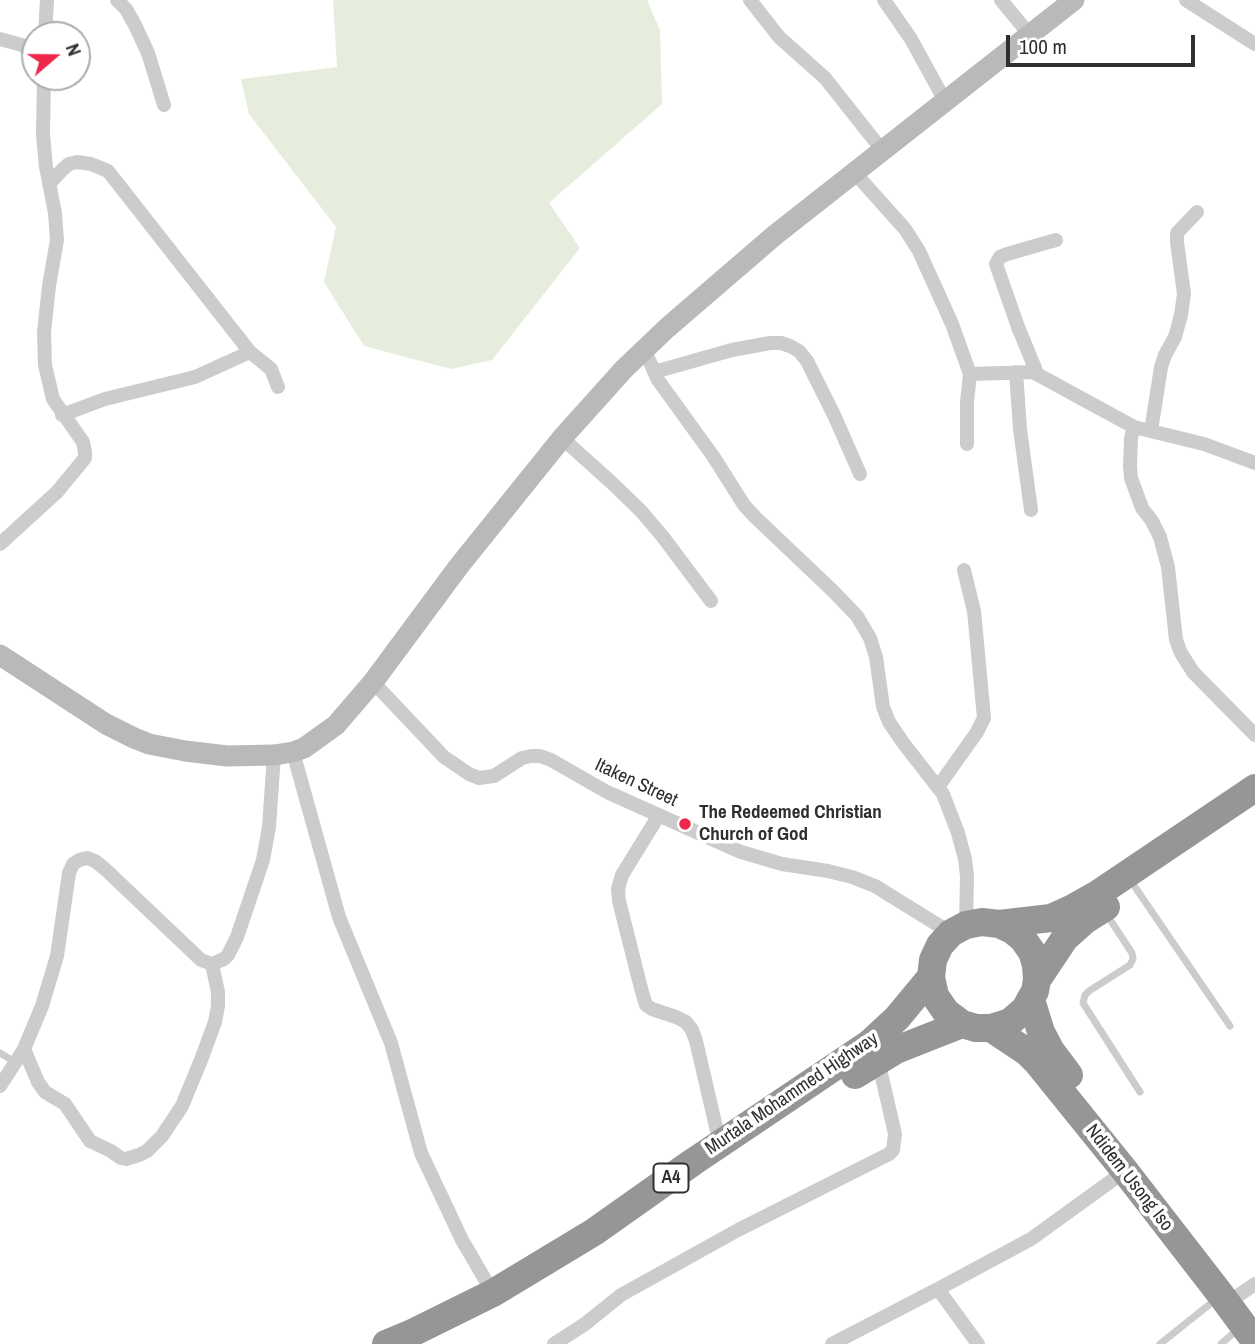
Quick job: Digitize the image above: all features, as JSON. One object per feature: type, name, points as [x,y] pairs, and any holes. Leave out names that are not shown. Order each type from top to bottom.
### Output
[{"type":"highway","points":[[959,929],[982,922],[999,924],[1051,918],[1073,908],[1255,788]]},
{"type":"highway","points":[[991,1028],[1010,1022],[1018,1016],[1065,938],[1084,921],[1255,806]]},
{"type":"highway","points":[[999,924],[1023,939],[1032,952],[1036,965],[1034,990]]},
{"type":"highway","name":"A4","points":[[931,977],[933,960],[940,945],[959,929]]},
{"type":"highway","name":"Murtala Mohammed Highway","points":[[386,1344],[494,1293],[594,1232],[870,1043],[897,1018],[931,977]]},
{"type":"highway","points":[[931,977],[935,996],[946,1012],[962,1024]]},
{"type":"highway","name":"Ndidem Usong Iso","points":[[1034,990],[1041,1032],[1051,1051],[1245,1309]]},
{"type":"highway","name":"Murtala Mohammed Highway","points":[[430,1344],[505,1308],[896,1049],[962,1024]]},
{"type":"highway","name":"A4","points":[[962,1024],[991,1028]]},
{"type":"highway","name":"Ndidem Usong Iso","points":[[991,1028],[1037,1062],[1125,1171],[1245,1309]]},
{"type":"street","points":[[46,21],[47,0]]},
{"type":"street","points":[[117,0],[126,9],[148,53],[164,106]]},
{"type":"street","points":[[750,0],[779,37],[825,78],[882,150]]},
{"type":"street","points":[[884,0],[911,40],[945,101]]},
{"type":"street","points":[[1001,0],[1029,34]]},
{"type":"street","points":[[0,655],[95,717],[142,741],[185,751],[227,756],[284,754],[314,742],[336,725],[373,681],[459,566],[562,438],[644,349],[775,235],[1074,0]]},
{"type":"street","points":[[1186,0],[1255,44]]},
{"type":"street","points":[[0,39],[21,45]]},
{"type":"street","points":[[0,544],[57,492],[85,458],[83,442],[53,399],[45,365],[47,298],[57,240],[43,134],[44,91]]},
{"type":"street","points":[[49,184],[69,164],[77,162],[92,164],[108,171],[250,352],[271,369],[278,387]]},
{"type":"street","points":[[854,172],[905,229],[919,251],[952,324],[970,374],[967,444]]},
{"type":"street","points":[[1151,431],[1161,367],[1175,337],[1184,294],[1177,233],[1197,212]]},
{"type":"street","points":[[1037,373],[1013,316],[996,264],[1000,257],[1007,254],[1056,240]]},
{"type":"street","points":[[654,372],[732,350],[770,343],[790,346],[799,351],[807,361],[860,474]]},
{"type":"street","points":[[644,349],[654,372],[679,411],[750,511],[857,616],[870,638],[876,657],[883,707],[889,722],[943,794],[965,859],[967,876],[959,929]]},
{"type":"street","points":[[62,415],[105,398],[195,377],[250,352]]},
{"type":"street","points":[[970,374],[1029,371],[1037,373],[1134,427],[1204,444],[1255,463]]},
{"type":"street","points":[[1016,372],[1020,429],[1031,510]]},
{"type":"street","points":[[1134,427],[1131,438],[1131,478],[1142,508],[1160,537],[1168,567],[1176,640],[1181,653],[1193,672],[1255,735]]},
{"type":"street","points":[[562,438],[641,511],[711,601]]},
{"type":"street","points":[[938,788],[984,718],[974,611],[964,570]]},
{"type":"street","name":"Itaken Street","points":[[373,681],[444,757],[469,774],[479,778],[494,776],[522,758],[540,756],[607,792],[741,852],[782,864],[840,874],[875,886],[959,929]]},
{"type":"street","points":[[0,1086],[24,1049],[42,1006],[57,956],[69,873],[73,864],[87,858],[95,861],[201,960],[212,964],[224,960],[237,937],[263,860],[284,754]]},
{"type":"street","points":[[284,754],[339,917],[391,1043],[421,1153],[463,1240],[494,1293]]},
{"type":"street","points":[[659,815],[622,875],[618,890],[619,901],[644,1001],[652,1009],[686,1022],[692,1030],[720,1144]]},
{"type":"street","points":[[24,1049],[45,1092],[65,1104],[90,1141],[111,1150],[121,1158],[139,1156],[162,1136],[182,1106],[201,1060],[218,1006],[212,964]]},
{"type":"street","points":[[554,1344],[585,1324],[621,1295],[738,1230],[889,1154],[893,1150],[895,1135],[878,1060]]},
{"type":"street","points":[[832,1344],[1031,1239],[1125,1171]]},
{"type":"street","points":[[938,1289],[978,1344]]},
{"type":"lane","points":[[1135,887],[1230,1026]]},
{"type":"lane","points":[[1103,908],[1132,953],[1133,959],[1130,965],[1089,991],[1083,1003],[1140,1092]]},
{"type":"lane","points":[[0,1053],[15,1062]]},
{"type":"lane","points":[[1160,1344],[1245,1309]]},
{"type":"lane","points":[[1221,1344],[1245,1309]]},
{"type":"green space","points":[[333,0],[647,0],[660,30],[662,104],[549,203],[580,248],[492,360],[451,369],[364,346],[324,282],[336,227],[249,114],[241,79],[337,67]]},
{"type":"place","name":"The Redeemed Christian Church of God","points":[[685,824]]}]
